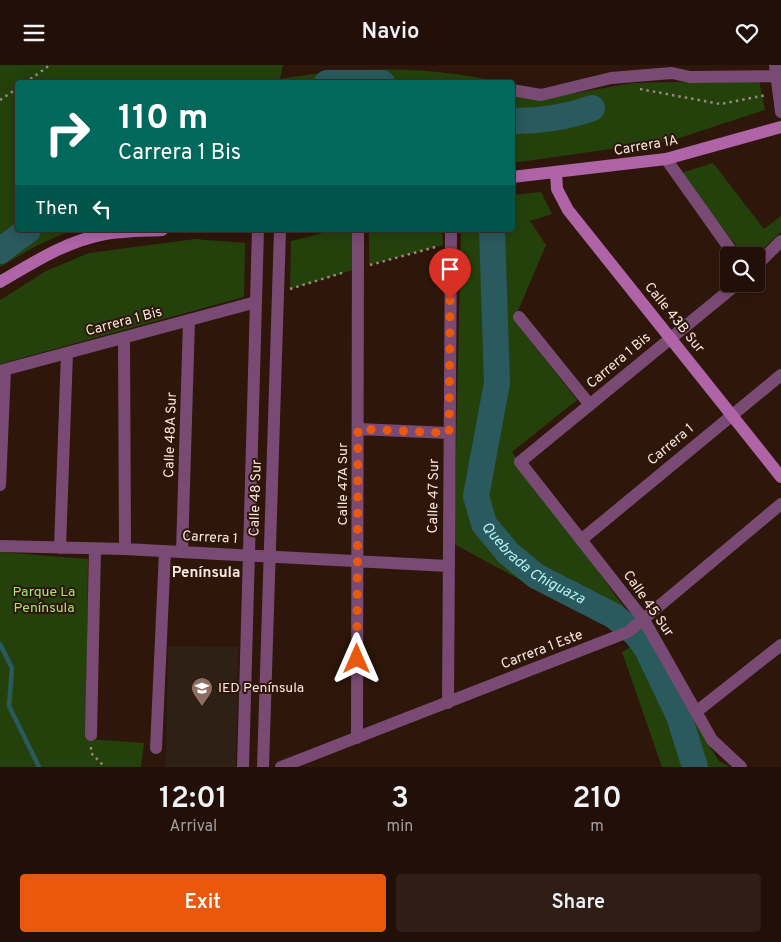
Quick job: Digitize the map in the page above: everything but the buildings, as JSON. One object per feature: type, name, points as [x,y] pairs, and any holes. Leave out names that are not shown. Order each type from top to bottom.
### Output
[{"type":"main road","name":"Carrera 1A","points":[[515,177],[666,159],[781,127]]},
{"type":"main road","name":"Calle 43B Sur","points":[[556,173],[557,189],[568,210],[781,477]]},
{"type":"main road","points":[[0,282],[42,258],[80,241],[104,234],[133,232]]},
{"type":"street","points":[[515,91],[541,95],[612,78],[672,73],[690,77],[776,71],[781,112]]},
{"type":"street","points":[[666,159],[729,247]]},
{"type":"street","name":"Calle 48 Sur","points":[[243,767],[258,232]]},
{"type":"street","name":"Calle 48 Sur","points":[[263,767],[280,232]]},
{"type":"street","name":"Calle 47A Sur","points":[[357,738],[358,232]]},
{"type":"street","name":"Calle 47 Sur","points":[[448,703],[451,236]]},
{"type":"street","points":[[765,257],[781,241]]},
{"type":"street","name":"Carrera 1 Bis","points":[[520,462],[727,292]]},
{"type":"street","name":"Carrera 1 Bis","points":[[2,371],[256,302]]},
{"type":"street","points":[[520,317],[590,405]]},
{"type":"street","name":"Calle 48A Sur","points":[[182,552],[190,320]]},
{"type":"street","points":[[124,337],[125,549]]},
{"type":"street","points":[[60,548],[67,353]]},
{"type":"street","points":[[0,485],[2,371]]},
{"type":"street","name":"Carrera 1","points":[[581,540],[731,414],[781,375]]},
{"type":"street","points":[[358,429],[449,433]]},
{"type":"street","name":"Calle 45 Sur","points":[[520,462],[581,540],[636,626],[682,684],[712,740],[741,767]]},
{"type":"street","name":"Carrera 1 Este","points":[[281,767],[448,703],[636,626],[781,504]]},
{"type":"street","name":"Carrera 1","points":[[0,546],[125,549],[448,566]]},
{"type":"street","points":[[91,735],[95,549]]},
{"type":"street","points":[[156,747],[165,551]]},
{"type":"street","points":[[696,712],[781,645]]},
{"type":"path","points":[[29,80],[50,65]]},
{"type":"path","points":[[635,87],[720,104],[778,93]]},
{"type":"path","points":[[0,100],[15,90]]},
{"type":"path","points":[[277,293],[451,236]]},
{"type":"path","points":[[91,735],[91,753],[105,767]]},
{"type":"shaded area","name":"IED Península","points":[[168,646],[238,647],[236,767],[166,767]]},
{"type":"green space","points":[[0,65],[283,65],[280,79],[362,70],[417,70],[471,76],[488,80],[15,80],[15,232],[68,232],[36,246],[0,267]]},
{"type":"green space","points":[[759,80],[765,110],[673,140],[515,163],[515,90],[541,99],[633,83]]},
{"type":"green space","points":[[713,163],[764,229],[781,216],[781,232],[765,247],[737,247],[681,173]]},
{"type":"green space","points":[[541,192],[552,214],[530,221],[546,245],[514,320],[577,400],[512,452],[618,599],[632,617],[637,620],[611,629],[454,544],[461,232],[515,232],[515,195]]},
{"type":"green space","points":[[327,232],[353,232],[353,270],[290,289],[291,241]]},
{"type":"green space","points":[[369,232],[442,232],[443,245],[369,265]]},
{"type":"green space","points":[[195,239],[245,243],[244,297],[0,364],[0,300],[46,271],[89,253]]},
{"type":"green space","name":"Parque La Península","points":[[0,552],[88,559],[86,739],[144,743],[141,767],[0,767]]},
{"type":"green space","points":[[650,636],[686,708],[719,761],[730,767],[662,767],[622,652]]},
{"type":"waterway","points":[[515,121],[553,118],[592,108]]},
{"type":"waterway","name":"Quebrada Chiguaza","points":[[0,251],[25,232]]},
{"type":"waterway","name":"Quebrada Chiguaza","points":[[492,232],[497,383],[476,496],[484,524],[508,553],[536,576],[614,616],[636,634],[647,649],[679,716],[695,767]]},
{"type":"waterway","points":[[0,644],[12,668],[9,706],[39,767]]},
{"type":"place","name":"IED Península","points":[[202,707]]},
{"type":"district","name":"Península","points":[[206,573]]},
{"type":"route","points":[[357,659],[358,429],[449,433],[450,299]]}]
